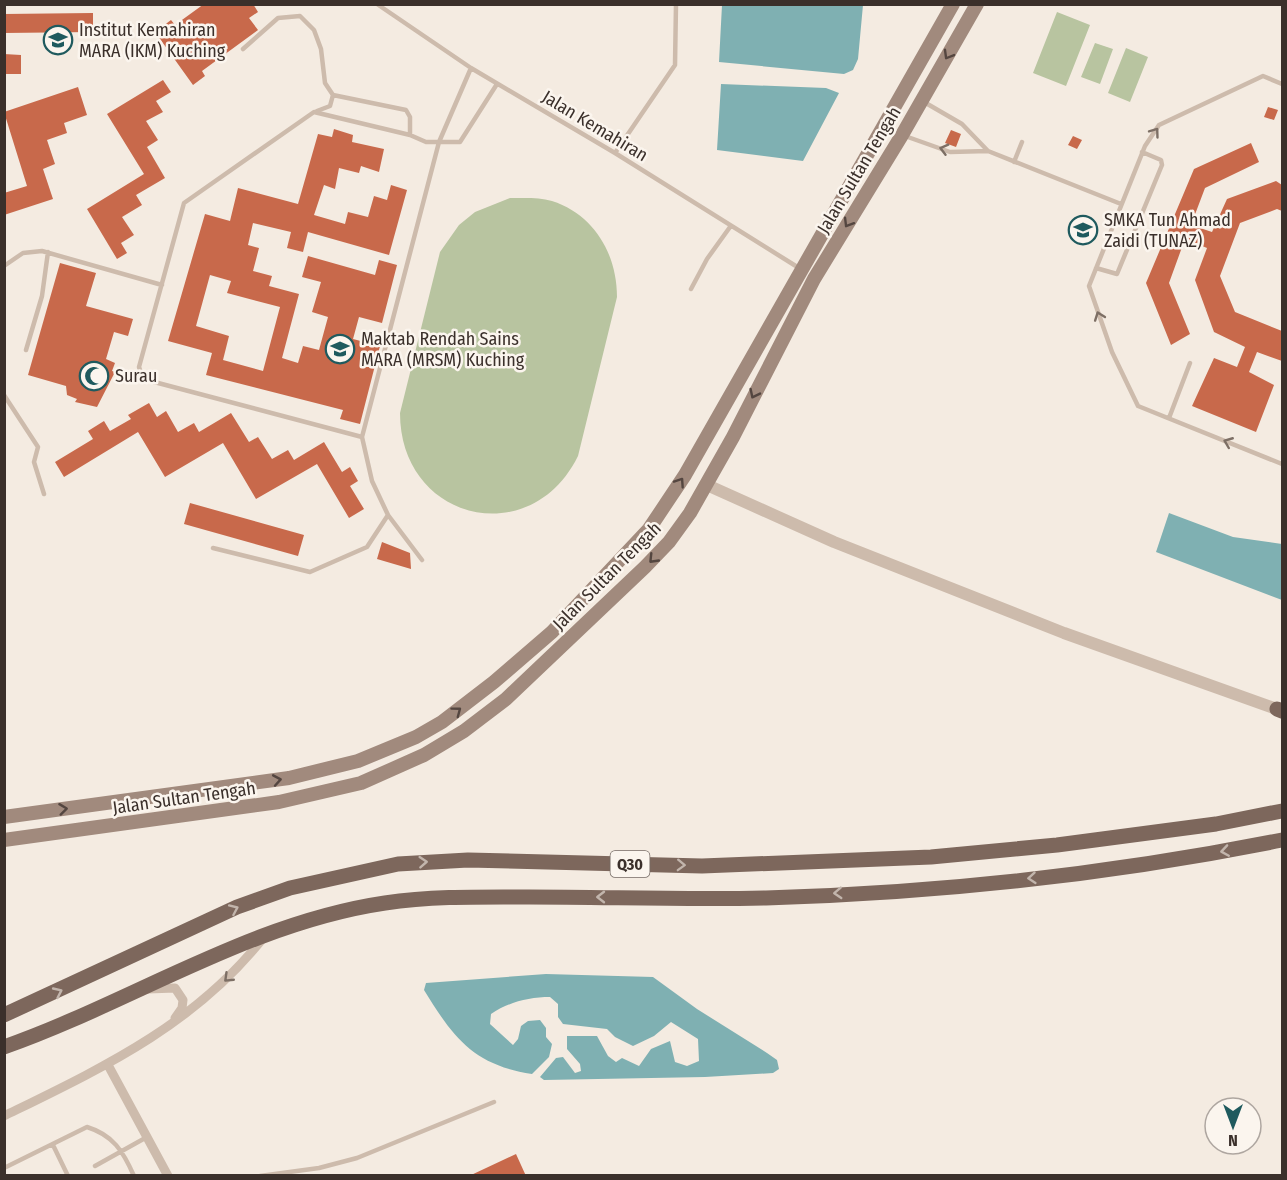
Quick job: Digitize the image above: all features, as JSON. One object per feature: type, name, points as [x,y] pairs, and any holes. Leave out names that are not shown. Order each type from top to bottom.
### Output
[{"type":"main road","name":"Jalan Sultan Tengah","points":[[4,816],[288,778],[358,761],[399,745],[442,722],[494,682],[552,632],[649,529],[685,475],[953,4]]},
{"type":"main road","name":"Jalan Sultan Tengah","points":[[4,840],[237,809],[318,795],[361,783],[424,755],[464,731],[506,699],[638,575],[669,542],[707,485],[814,279],[902,135],[976,4]]},
{"type":"main road","name":"Q30","points":[[4,1015],[237,907],[290,888],[398,864],[468,860],[702,866],[932,857],[1057,845],[1216,824],[1282,811]]},
{"type":"main road","name":"Q30","points":[[4,1047],[50,1031],[146,989],[212,956],[267,934],[383,903],[453,897],[767,898],[926,888],[1089,873],[1282,840]]},
{"type":"street","points":[[707,485],[834,542],[1053,629],[1281,710]]},
{"type":"street","points":[[4,1116],[108,1065],[167,1029],[248,958],[267,934]]},
{"type":"street","points":[[146,989],[175,988],[183,1000],[182,1008],[167,1029]]},
{"type":"street","points":[[108,1065],[168,1176]]},
{"type":"lane","name":"Jalan Kemahiran","points":[[376,4],[471,68],[615,153],[730,227],[801,269]]},
{"type":"lane","points":[[615,153],[675,65],[676,4]]},
{"type":"lane","points":[[243,49],[278,18],[300,16],[314,30],[321,50],[326,83],[333,95],[406,110],[410,117],[410,135]]},
{"type":"lane","points":[[422,560],[388,515],[372,481],[362,437],[439,142],[471,68]]},
{"type":"lane","points":[[1282,84],[1263,76],[1159,125],[1142,152],[1089,286],[1112,352],[1138,406],[1282,464]]},
{"type":"lane","points":[[314,112],[410,135],[426,142],[460,142],[498,84]]},
{"type":"lane","points":[[333,95],[326,109],[314,112],[184,203],[139,367],[143,378],[362,437]]},
{"type":"lane","points":[[922,101],[962,124],[988,151],[1121,204]]},
{"type":"lane","points":[[902,135],[950,152],[988,151]]},
{"type":"lane","points":[[1014,162],[1022,142]]},
{"type":"lane","points":[[1095,268],[1117,274],[1162,165],[1158,158],[1142,152]]},
{"type":"lane","points":[[691,289],[730,227]]},
{"type":"lane","points":[[4,266],[23,253],[32,250],[48,252],[162,285]]},
{"type":"lane","points":[[26,350],[42,296],[48,252]]},
{"type":"lane","points":[[1168,418],[1190,363]]},
{"type":"lane","points":[[4,395],[38,447],[34,462],[44,494]]},
{"type":"lane","points":[[213,548],[310,572],[367,546],[388,515]]},
{"type":"lane","points":[[261,1175],[319,1168],[357,1158],[494,1102]]},
{"type":"lane","points":[[4,1168],[87,1127],[102,1132],[123,1150],[134,1176]]},
{"type":"lane","points":[[95,1166],[147,1137]]},
{"type":"lane","points":[[53,1145],[68,1176]]},
{"type":"green space","points":[[1057,12],[1090,25],[1066,86],[1033,73]]},
{"type":"green space","points":[[1095,43],[1113,49],[1100,84],[1081,77]]},
{"type":"green space","points":[[1126,48],[1148,57],[1130,102],[1108,93]]},
{"type":"green space","points":[[510,198],[552,201],[567,207],[591,226],[601,238],[608,252],[616,281],[617,297],[578,456],[557,486],[530,505],[501,513],[471,511],[444,499],[421,478],[406,450],[400,413],[440,252],[459,225],[475,212]]},
{"type":"water","points":[[722,5],[863,5],[858,59],[853,70],[844,74],[719,62]]},
{"type":"water","points":[[721,84],[826,88],[839,93],[803,161],[717,150]]},
{"type":"water","points":[[1169,513],[1233,537],[1282,544],[1282,600],[1156,552]]},
{"type":"water","points":[[546,974],[653,977],[697,1009],[777,1060],[779,1069],[773,1073],[705,1077],[544,1080],[540,1077],[556,1058],[563,1057],[575,1073],[581,1071],[580,1064],[567,1049],[567,1036],[597,1036],[608,1056],[616,1062],[622,1058],[639,1066],[651,1049],[670,1041],[675,1062],[687,1066],[699,1061],[698,1039],[671,1022],[654,1036],[633,1046],[615,1037],[607,1029],[563,1024],[558,1017],[558,1004],[550,997],[527,999],[512,1003],[491,1014],[490,1024],[513,1045],[518,1039],[521,1026],[528,1021],[540,1020],[546,1028],[546,1037],[552,1044],[549,1057],[532,1074],[494,1064],[467,1046],[445,1022],[424,990],[426,983]]},
{"type":"building","points":[[204,4],[253,4],[258,12],[249,18],[258,30],[202,71],[205,76],[193,85],[155,32],[171,20],[175,25]]},
{"type":"building","points":[[93,13],[93,32],[4,33],[4,14]]},
{"type":"building","points":[[4,54],[21,55],[21,74],[4,74]]},
{"type":"building","points":[[163,80],[171,92],[156,101],[163,112],[146,121],[158,140],[147,147],[165,178],[136,195],[142,205],[122,217],[134,235],[121,243],[127,253],[117,259],[87,209],[144,174],[107,114]]},
{"type":"building","points":[[78,87],[87,115],[64,123],[67,133],[47,140],[55,164],[43,169],[53,199],[4,215],[4,193],[27,186],[4,112]]},
{"type":"building","points":[[1268,107],[1278,110],[1274,120],[1264,117]]},
{"type":"building","points":[[334,129],[353,135],[352,142],[384,149],[379,172],[361,166],[359,173],[339,168],[335,189],[324,185],[314,215],[345,224],[348,212],[368,217],[374,196],[387,200],[391,185],[407,190],[389,255],[308,232],[303,252],[287,248],[291,232],[253,223],[248,245],[259,248],[253,271],[272,276],[269,286],[299,294],[282,358],[298,363],[303,346],[319,350],[328,317],[312,312],[321,282],[302,277],[308,256],[375,275],[379,260],[397,265],[382,323],[359,317],[353,339],[380,346],[360,424],[340,419],[343,410],[206,375],[212,353],[168,341],[205,214],[230,221],[238,188],[298,204],[318,134],[332,137]],"holes":[[[210,275],[231,281],[227,293],[280,307],[263,371],[223,360],[229,336],[196,326]]]},
{"type":"building","points":[[951,130],[961,134],[956,147],[945,143]]},
{"type":"building","points":[[1073,136],[1082,140],[1077,149],[1068,145]]},
{"type":"building","points":[[1251,143],[1259,162],[1205,188],[1191,225],[1212,232],[1227,199],[1276,181],[1282,185],[1282,211],[1277,209],[1240,223],[1220,276],[1235,312],[1282,331],[1282,361],[1257,352],[1249,372],[1274,385],[1256,432],[1192,406],[1214,358],[1237,367],[1245,347],[1214,332],[1195,280],[1207,248],[1185,239],[1169,283],[1190,334],[1171,345],[1146,283],[1194,169]]},
{"type":"building","points":[[60,263],[96,273],[86,306],[133,319],[128,336],[114,332],[106,359],[115,363],[112,371],[115,372],[97,407],[75,402],[77,399],[67,395],[66,386],[28,375]]},
{"type":"building","points":[[149,403],[157,417],[166,411],[178,432],[194,423],[199,432],[231,413],[249,442],[258,437],[272,459],[288,450],[294,460],[324,442],[342,472],[350,467],[358,481],[350,486],[364,509],[349,518],[317,464],[256,499],[223,443],[165,477],[138,432],[64,477],[55,462],[93,439],[88,431],[104,421],[110,431],[131,419],[128,415]]},
{"type":"building","points":[[190,503],[304,535],[298,556],[184,524]]},
{"type":"building","points":[[382,542],[410,553],[411,569],[377,559]]},
{"type":"building","points":[[516,1154],[526,1176],[469,1176]]},
{"type":"place","name":"Institut Kemahiran MARA (IKM) Kuching","points":[[58,40]]},
{"type":"place","name":"SMKA Tun Ahmad Zaidi (TUNAZ)","points":[[1083,230]]},
{"type":"place","name":"Maktab Rendah Sains MARA (MRSM) Kuching","points":[[340,349]]},
{"type":"place","name":"Surau","points":[[94,376]]}]
